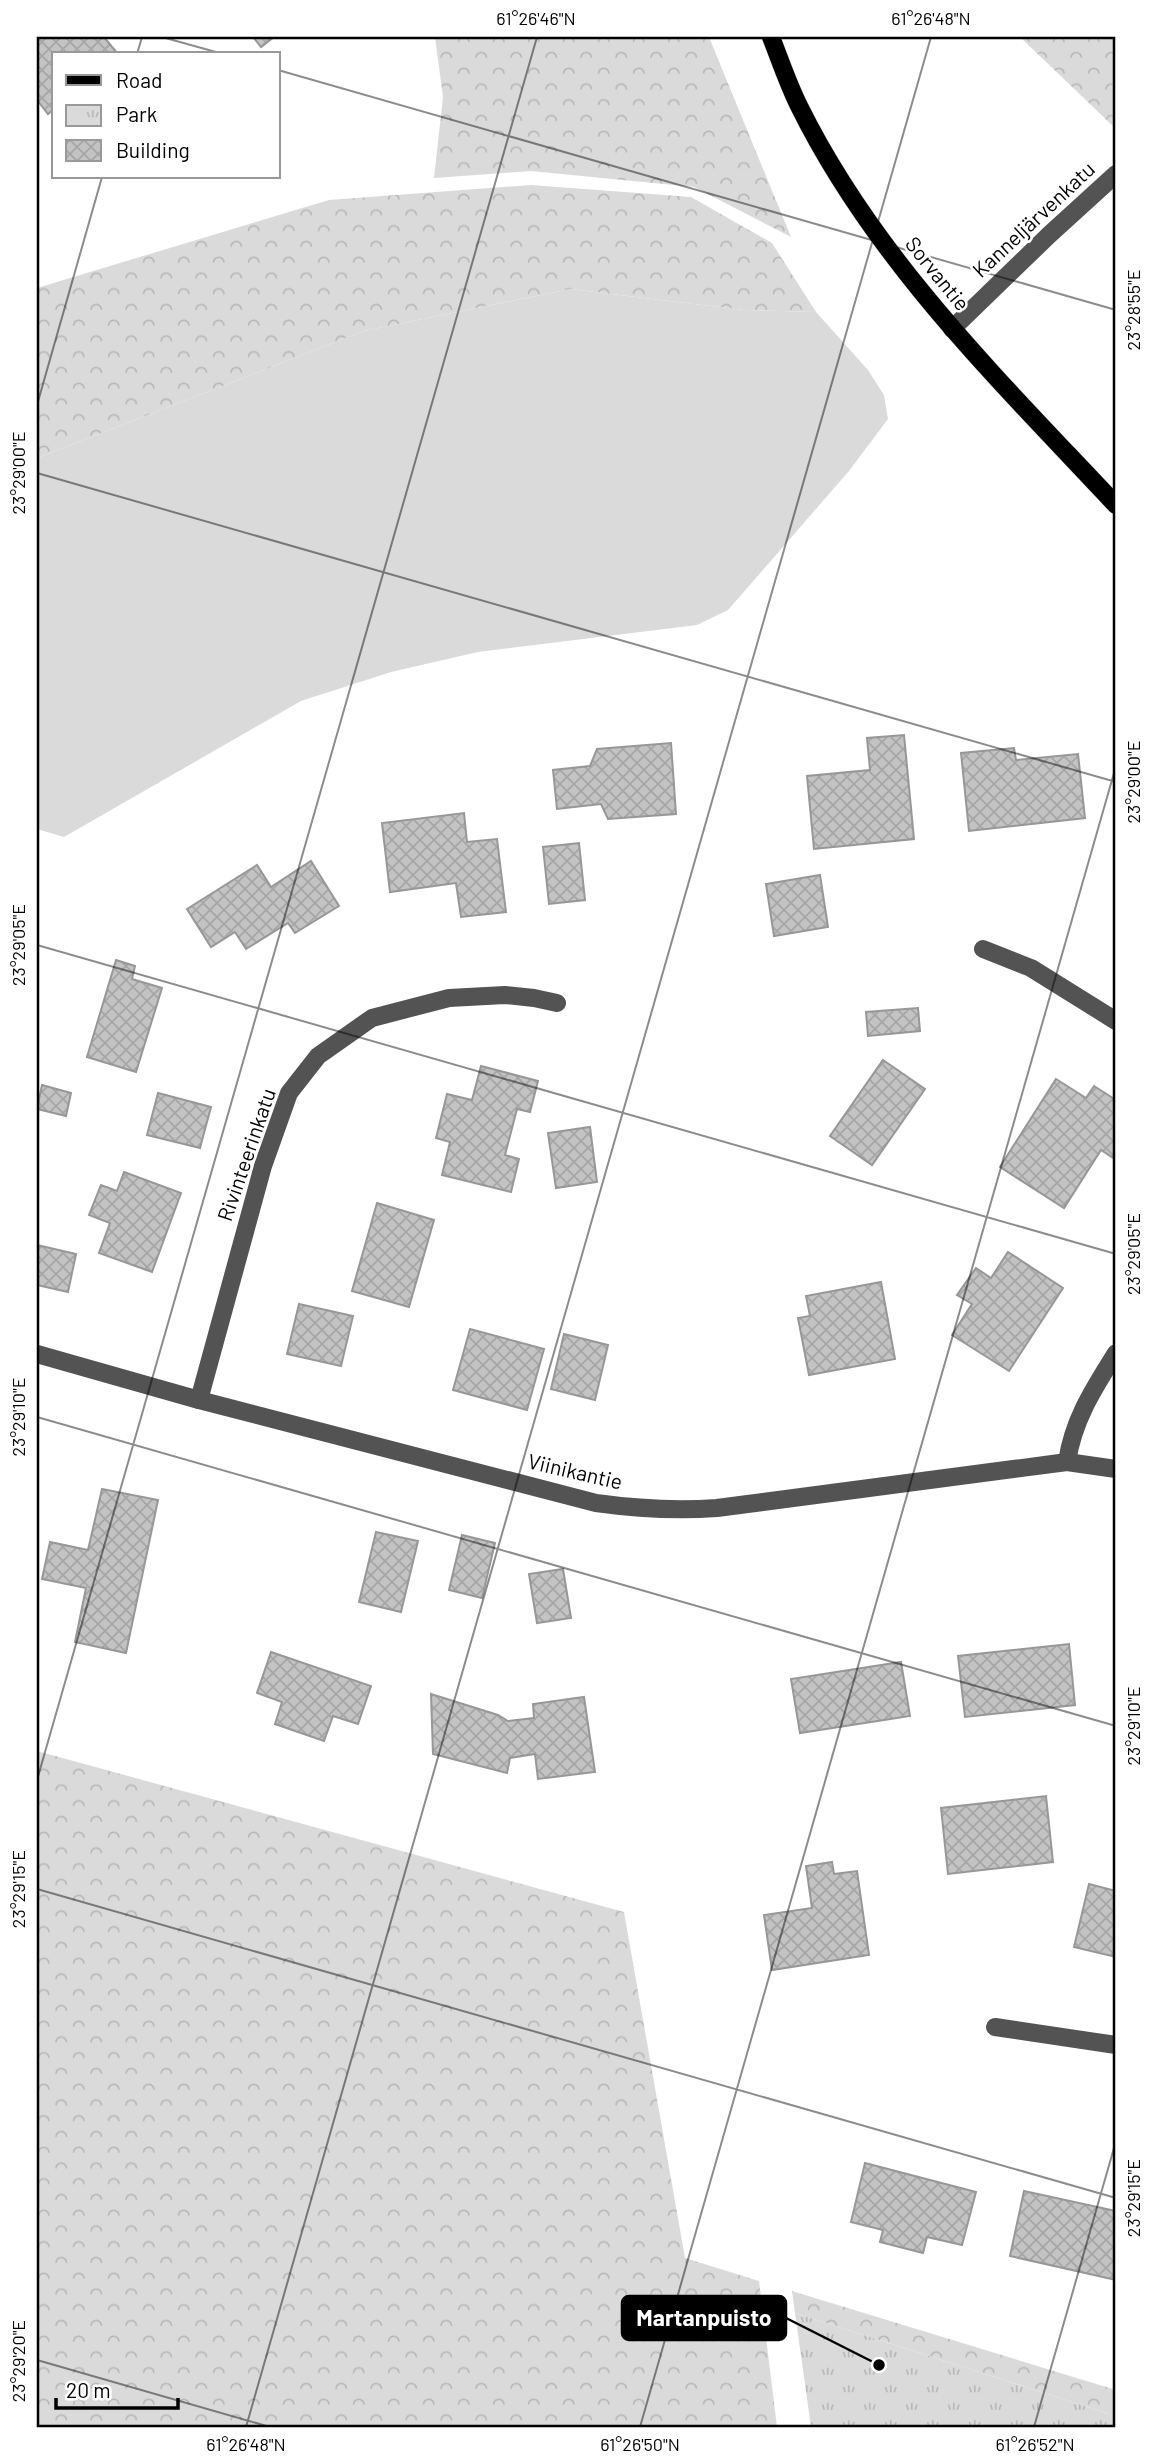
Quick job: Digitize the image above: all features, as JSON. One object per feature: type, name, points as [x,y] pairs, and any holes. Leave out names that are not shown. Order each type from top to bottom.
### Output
[{"type":"main road","name":"Sorvantie","points":[[771,37],[799,105],[842,182],[893,258],[952,329],[1116,505]]},
{"type":"street","name":"Kanneljärvenkatu","points":[[952,329],[1116,174]]},
{"type":"street","points":[[984,949],[1031,968],[1116,1021]]},
{"type":"street","name":"Rivinteerinkatu","points":[[199,1400],[263,1166],[289,1093],[318,1056],[372,1018],[449,998],[505,995],[557,1003]]},
{"type":"street","points":[[1067,1462],[1070,1441],[1079,1416],[1116,1353]]},
{"type":"street","name":"Viinikantie","points":[[37,1354],[199,1400],[596,1503],[675,1511],[717,1508],[1067,1462],[1116,1469]]},
{"type":"street","points":[[995,2027],[1116,2045]]},
{"type":"green space","points":[[435,37],[709,37],[791,237],[694,187],[531,171],[434,178],[443,97]]},
{"type":"green space","points":[[1020,37],[1116,37],[1116,129]]},
{"type":"green space","points":[[531,185],[691,197],[772,243],[816,312],[744,310],[570,289],[364,331],[37,458],[37,288],[329,200]]},
{"type":"green space","points":[[570,289],[744,310],[816,312],[868,370],[884,395],[888,419],[849,471],[728,610],[697,625],[478,652],[391,672],[301,701],[64,837],[37,829],[37,458],[364,331]]},
{"type":"green space","points":[[37,1751],[624,1912],[685,2258],[759,2281],[777,2427],[37,2427]]},
{"type":"green space","points":[[792,2291],[1116,2390],[1116,2416],[795,2313]]},
{"type":"green space","points":[[795,2313],[1116,2416],[1116,2427],[811,2427]]},
{"type":"building","points":[[104,37],[116,52],[52,52],[52,111],[48,114],[37,100],[37,39]]},
{"type":"building","points":[[253,37],[274,37],[261,47]]},
{"type":"building","points":[[904,735],[914,839],[814,849],[807,776],[870,770],[867,738]]},
{"type":"building","points":[[671,743],[676,814],[608,819],[601,804],[557,809],[553,770],[590,766],[597,749]]},
{"type":"building","points":[[1014,748],[1016,760],[1078,754],[1085,818],[969,831],[961,753]]},
{"type":"building","points":[[464,813],[467,842],[497,839],[506,912],[461,917],[456,883],[390,892],[382,823]]},
{"type":"building","points":[[579,843],[585,900],[549,904],[543,847]]},
{"type":"building","points":[[311,861],[339,906],[295,933],[288,923],[246,949],[235,932],[211,947],[187,909],[257,865],[271,887]]},
{"type":"building","points":[[820,875],[828,927],[774,936],[766,884]]},
{"type":"building","points":[[116,960],[135,966],[132,979],[162,988],[136,1072],[87,1057]]},
{"type":"building","points":[[918,1008],[920,1031],[868,1036],[866,1012]]},
{"type":"building","points":[[883,1060],[925,1089],[872,1165],[830,1136]]},
{"type":"building","points":[[481,1066],[538,1081],[530,1112],[517,1109],[505,1155],[519,1159],[511,1192],[442,1175],[450,1142],[436,1138],[447,1094],[472,1100]]},
{"type":"building","points":[[1056,1079],[1086,1098],[1094,1086],[1116,1100],[1116,1160],[1101,1150],[1064,1208],[1000,1167]]},
{"type":"building","points":[[42,1085],[71,1093],[66,1116],[37,1109]]},
{"type":"building","points":[[158,1093],[211,1107],[200,1148],[147,1135]]},
{"type":"building","points":[[590,1127],[597,1182],[556,1188],[548,1133]]},
{"type":"building","points":[[124,1172],[181,1193],[152,1272],[99,1253],[110,1223],[89,1215],[101,1185],[117,1191]]},
{"type":"building","points":[[377,1203],[434,1220],[409,1307],[352,1291]]},
{"type":"building","points":[[37,1245],[76,1254],[68,1292],[37,1285]]},
{"type":"building","points":[[1008,1252],[1063,1288],[1009,1371],[952,1335],[972,1304],[957,1295],[976,1268],[991,1278]]},
{"type":"building","points":[[881,1282],[895,1359],[809,1375],[798,1318],[810,1316],[806,1296]]},
{"type":"building","points":[[299,1304],[353,1316],[341,1366],[287,1354]]},
{"type":"building","points":[[470,1329],[544,1349],[527,1410],[453,1390]]},
{"type":"building","points":[[564,1334],[608,1345],[595,1400],[551,1389]]},
{"type":"building","points":[[102,1489],[158,1500],[126,1653],[75,1642],[86,1588],[42,1579],[50,1542],[88,1550]]},
{"type":"building","points":[[376,1532],[418,1541],[401,1612],[359,1602]]},
{"type":"building","points":[[462,1535],[495,1543],[482,1598],[449,1590]]},
{"type":"building","points":[[563,1569],[571,1618],[537,1623],[529,1574]]},
{"type":"building","points":[[1069,1644],[1075,1705],[965,1717],[958,1656]]},
{"type":"building","points":[[271,1652],[371,1686],[358,1724],[333,1716],[324,1741],[275,1724],[282,1702],[257,1693]]},
{"type":"building","points":[[901,1662],[910,1716],[800,1733],[791,1679]]},
{"type":"building","points":[[431,1694],[498,1715],[508,1721],[534,1718],[533,1704],[584,1697],[595,1772],[538,1779],[535,1754],[510,1758],[507,1773],[433,1754]]},
{"type":"building","points":[[1046,1796],[1053,1862],[948,1874],[941,1808]]},
{"type":"building","points":[[832,1862],[834,1874],[857,1871],[869,1955],[772,1970],[764,1915],[812,1908],[806,1866]]},
{"type":"building","points":[[1089,1884],[1116,1891],[1116,1957],[1074,1947]]},
{"type":"building","points":[[865,2163],[976,2192],[962,2245],[927,2237],[923,2253],[880,2242],[883,2230],[851,2222]]},
{"type":"building","points":[[1024,2191],[1116,2211],[1116,2280],[1010,2256]]},
{"type":"place","name":"Martanpuisto","points":[[879,2365]]}]
